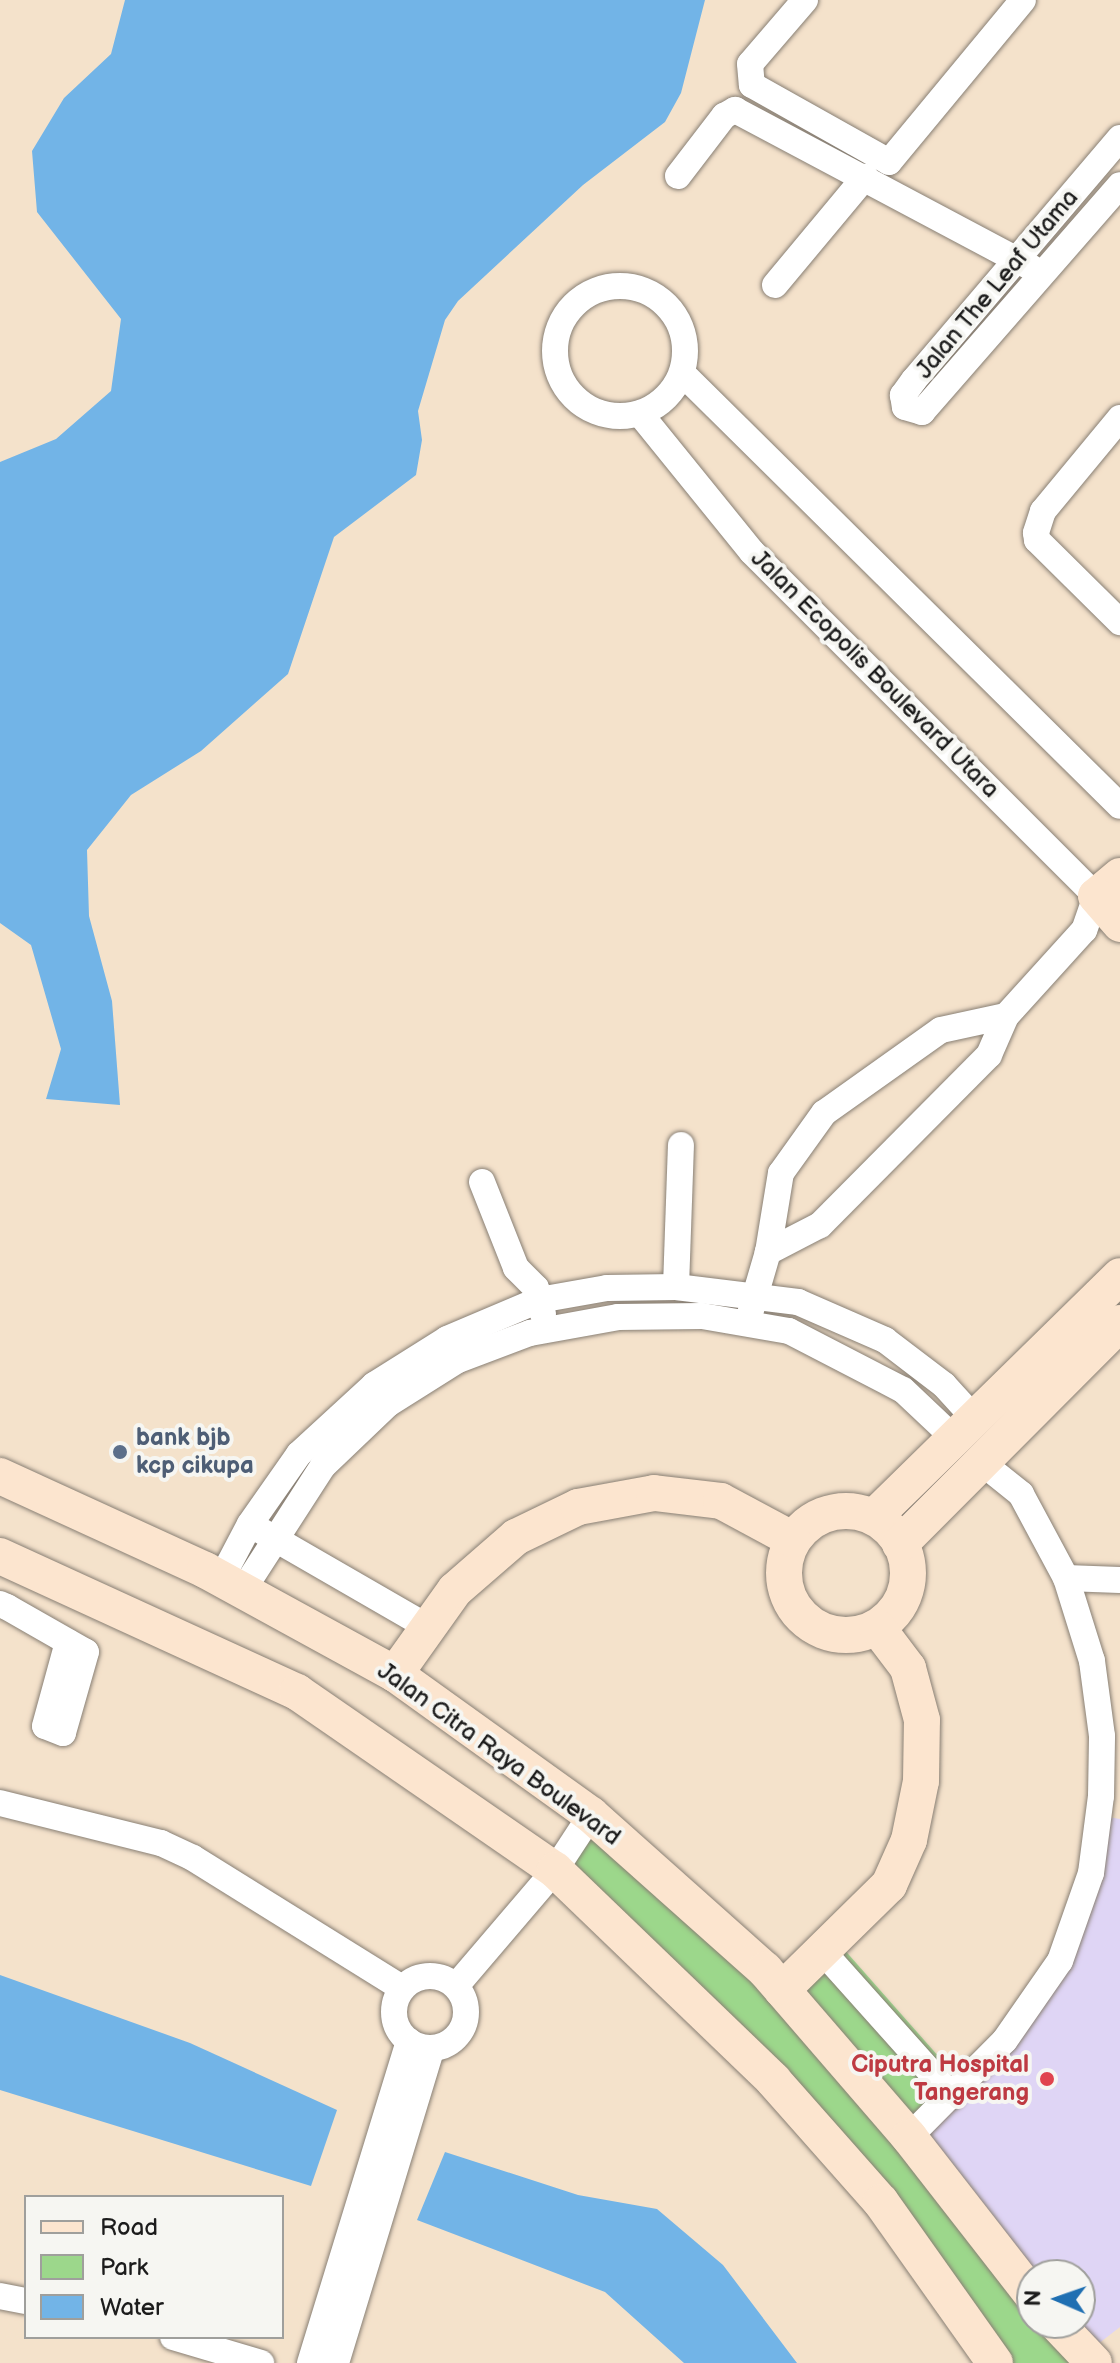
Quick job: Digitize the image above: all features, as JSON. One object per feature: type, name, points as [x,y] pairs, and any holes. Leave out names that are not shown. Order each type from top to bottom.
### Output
[{"type":"main road","points":[[900,1544],[977,1440],[1120,1276]]},
{"type":"main road","points":[[874,1517],[977,1440],[1120,1323]]},
{"type":"main road","name":"Jalan Citra Raya Boulevard","points":[[0,1476],[232,1584],[395,1674],[591,1815],[782,1990],[909,2137],[1016,2274]]},
{"type":"main road","points":[[395,1674],[455,1590],[516,1537],[578,1507],[654,1493],[721,1501],[792,1539]]},
{"type":"main road","points":[[844,1509],[874,1517],[900,1544],[908,1576],[904,1596],[877,1627],[837,1635],[801,1617],[783,1580],[792,1539],[824,1513],[844,1509]]},
{"type":"main road","points":[[0,1556],[297,1692],[555,1870],[773,2080],[881,2202],[995,2363]]},
{"type":"main road","points":[[782,1990],[824,1953],[889,1885],[909,1840],[921,1781],[922,1720],[908,1668],[877,1627]]},
{"type":"main road","points":[[1071,2339],[1094,2363]]},
{"type":"street","points":[[805,0],[750,64],[752,85],[889,162],[1023,0]]},
{"type":"street","points":[[678,176],[724,116],[735,110],[1019,258],[1042,275]]},
{"type":"street","name":"Jalan The Leaf Utama","points":[[1120,138],[903,395],[910,412],[922,412],[1120,185]]},
{"type":"street","points":[[775,285],[865,177]]},
{"type":"street","points":[[617,285],[648,291],[673,311],[686,342],[683,374],[666,399],[641,415],[609,418],[580,405],[560,379],[553,348],[563,317],[578,301],[617,285]]},
{"type":"street","points":[[683,374],[1120,806]]},
{"type":"street","name":"Jalan Ecopolis Boulevard Utara","points":[[641,415],[752,552],[1110,912]]},
{"type":"street","points":[[1120,418],[1043,511],[1036,533],[1037,540],[1120,622]]},
{"type":"street","points":[[768,1252],[820,1225],[989,1055],[1006,1016],[1110,912]]},
{"type":"street","points":[[748,1324],[768,1252],[781,1173],[824,1113],[941,1030],[1006,1016]]},
{"type":"street","points":[[676,1287],[681,1145]]},
{"type":"street","points":[[482,1182],[516,1268],[536,1288],[548,1329]]},
{"type":"street","points":[[232,1584],[244,1521],[299,1454],[374,1385],[447,1339],[539,1300],[607,1288],[676,1287],[798,1302],[885,1340],[944,1385],[977,1440],[1021,1494],[1066,1578],[1092,1661],[1111,1798],[1091,1873],[1060,1961],[1005,2040],[909,2137]]},
{"type":"street","points":[[232,1584],[274,1538],[323,1466],[388,1404],[458,1360],[548,1329],[618,1317],[702,1316],[789,1331],[872,1370],[977,1440]]},
{"type":"street","points":[[244,1521],[428,1627]]},
{"type":"street","points":[[1066,1578],[1120,1580]]},
{"type":"street","points":[[0,1604],[68,1642]]},
{"type":"street","points":[[0,1803],[183,1853],[402,1988]]},
{"type":"street","points":[[456,1986],[555,1870],[591,1815]]},
{"type":"street","points":[[824,1953],[952,2096]]},
{"type":"street","points":[[421,2045],[395,2022],[396,1998],[402,1988],[423,1976],[456,1986]]},
{"type":"street","points":[[421,2045],[453,2039],[465,2019],[456,1986]]},
{"type":"street","points":[[310,2363],[421,2045]]},
{"type":"street","points":[[336,2363],[421,2045]]},
{"type":"street","points":[[0,2296],[24,2301]]},
{"type":"street","points":[[180,2339],[261,2363]]},
{"type":"shaded area","name":"Ciputra Hospital Tangerang","points":[[1108,1817],[1120,1819],[1120,2327],[1089,2351],[1085,2339],[1096,2339],[1096,2259],[1020,2259],[924,2133],[1025,2025]]},
{"type":"green space","points":[[591,1813],[764,1971],[1016,2273],[1016,2339],[1071,2339],[1091,2363],[993,2363],[772,2080],[556,1871]]},
{"type":"green space","points":[[842,1947],[962,2083],[910,2134],[785,1990]]},
{"type":"water","points":[[125,0],[705,0],[681,93],[665,122],[583,185],[458,301],[445,320],[418,411],[422,440],[416,475],[334,537],[288,674],[201,751],[131,795],[87,850],[89,916],[112,1001],[120,1105],[46,1099],[61,1049],[31,945],[0,923],[0,462],[56,439],[111,391],[121,319],[37,212],[32,151],[64,98],[111,54]]},
{"type":"water","points":[[0,1975],[190,2043],[337,2110],[311,2186],[0,2090]]},
{"type":"water","points":[[445,2152],[578,2195],[657,2209],[723,2265],[797,2363],[684,2363],[605,2292],[417,2220]]},
{"type":"place","name":"bank bjb kcp cikupa","points":[[120,1452]]},
{"type":"place","name":"Ciputra Hospital Tangerang","points":[[1047,2079]]}]
